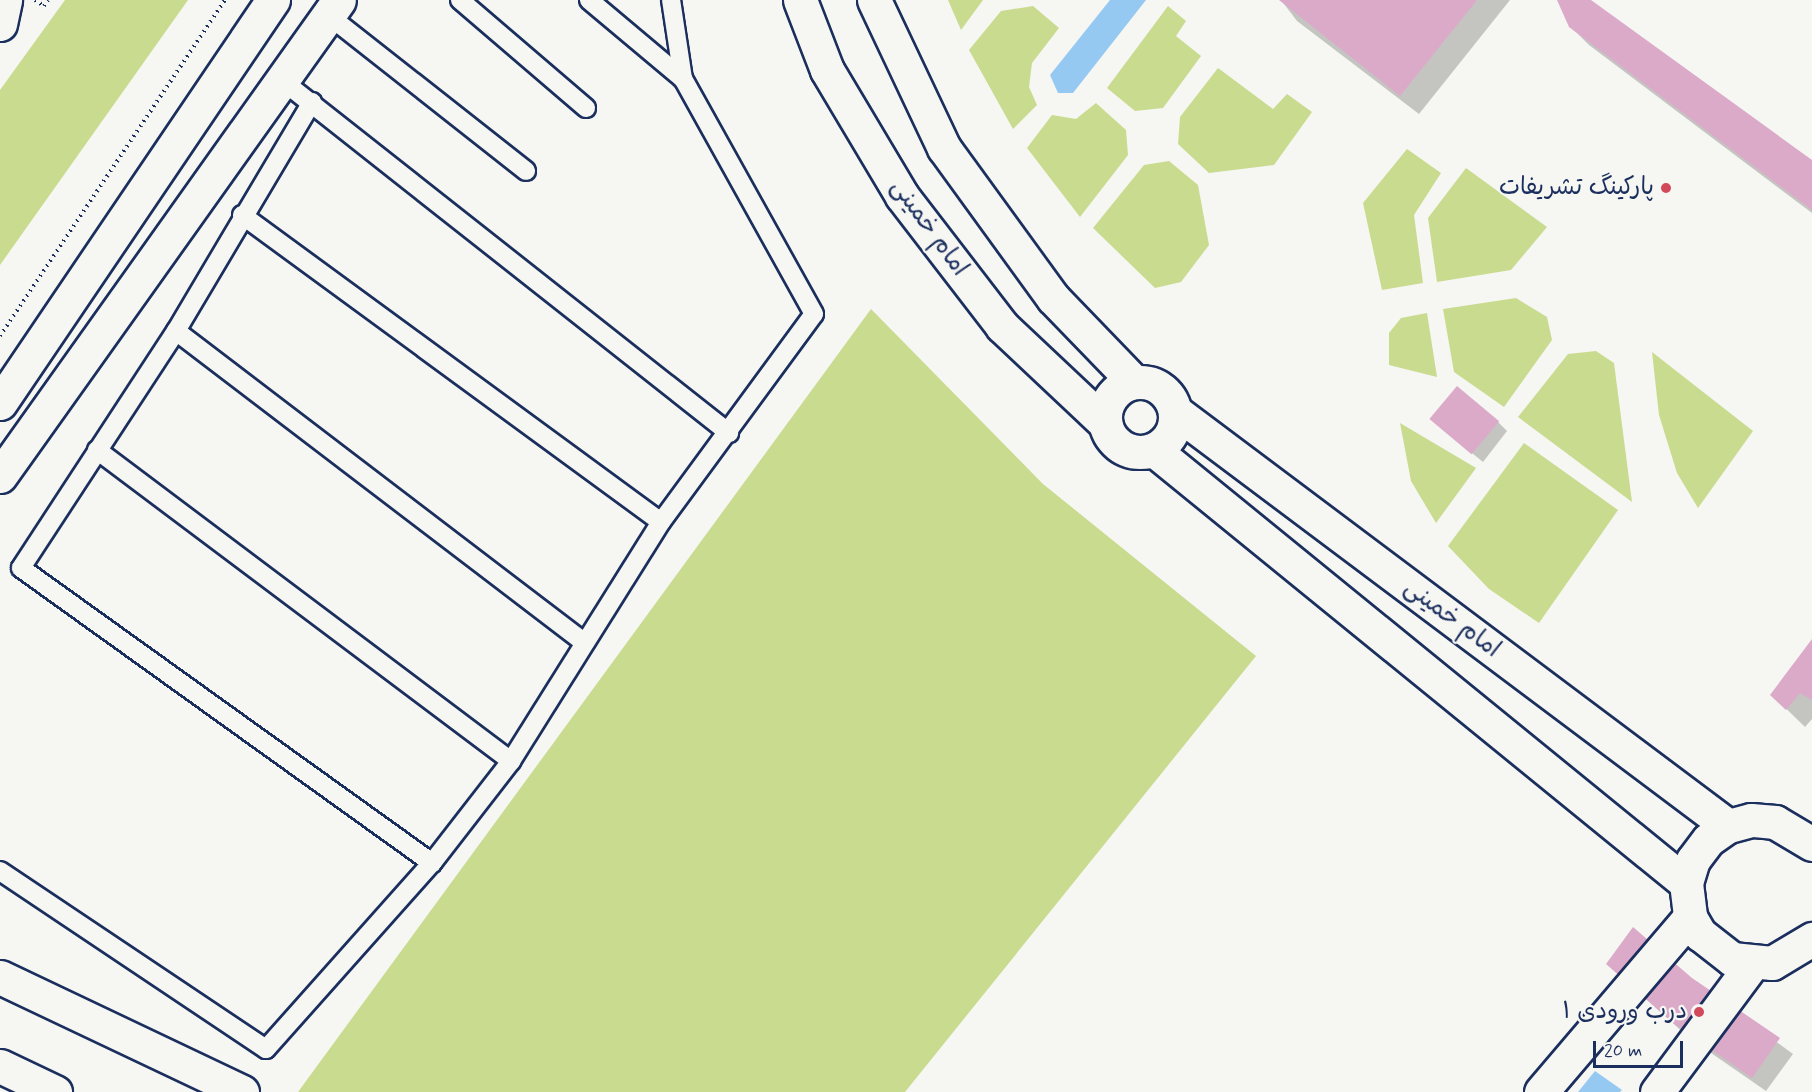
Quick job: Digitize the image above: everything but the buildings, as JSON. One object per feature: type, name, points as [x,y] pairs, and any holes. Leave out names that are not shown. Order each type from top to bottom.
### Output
[{"type":"street","points":[[0,24],[5,0]]},
{"type":"street","points":[[0,403],[273,0]]},
{"type":"street","name":"امام خمینی","points":[[800,0],[827,70],[902,196],[1002,326],[1105,423]]},
{"type":"street","points":[[874,0],[944,148],[1053,298],[1134,382],[1161,388],[1176,412],[1171,435],[1154,450]]},
{"type":"street","points":[[0,476],[284,82],[334,8]]},
{"type":"street","points":[[1134,382],[1114,392],[1105,423],[1123,448],[1154,450],[1686,883]]},
{"type":"street","name":"امام خمینی","points":[[1176,412],[1728,826]]},
{"type":"street","points":[[1805,955],[1752,963],[1714,949],[1690,917],[1686,883],[1693,860],[1728,826],[1751,820],[1775,822],[1812,844]]},
{"type":"street","points":[[1541,1092],[1690,917]]},
{"type":"street","points":[[1657,1092],[1752,963]]},
{"type":"street","points":[[0,977],[243,1092]]},
{"type":"street","points":[[0,1066],[55,1092]]},
{"type":"lane","points":[[460,0],[586,108]]},
{"type":"lane","points":[[589,0],[683,79]]},
{"type":"lane","points":[[0,871],[266,1048],[432,863],[511,761],[661,522],[729,433],[814,314],[683,79],[671,0]]},
{"type":"lane","points":[[334,8],[526,171]]},
{"type":"lane","points":[[284,82],[729,433]]},
{"type":"lane","points":[[312,102],[242,215],[176,331],[21,568],[432,863]]},
{"type":"lane","points":[[242,215],[661,522]]},
{"type":"lane","points":[[176,331],[585,643]]},
{"type":"lane","points":[[98,450],[511,761]]},
{"type":"path","points":[[44,6],[48,0]]},
{"type":"path","points":[[0,336],[225,0]]},
{"type":"green space","points":[[65,0],[188,0],[0,265],[0,90]]},
{"type":"green space","points":[[948,0],[983,0],[961,30]]},
{"type":"green space","points":[[1033,6],[1059,28],[1032,63],[1029,87],[1037,105],[1013,129],[969,50],[1001,11]]},
{"type":"green space","points":[[1168,6],[1186,21],[1176,36],[1201,56],[1163,108],[1135,111],[1107,88]]},
{"type":"green space","points":[[1218,68],[1273,109],[1287,94],[1312,112],[1274,165],[1209,173],[1178,144],[1180,117]]},
{"type":"green space","points":[[1096,103],[1126,130],[1128,155],[1080,217],[1027,148],[1052,115],[1076,119]]},
{"type":"green space","points":[[1407,149],[1441,173],[1414,215],[1423,283],[1382,290],[1363,203]]},
{"type":"green space","points":[[1169,161],[1198,185],[1209,245],[1181,282],[1155,288],[1093,228],[1144,165]]},
{"type":"green space","points":[[1466,168],[1547,227],[1511,270],[1437,282],[1428,218]]},
{"type":"green space","points":[[1516,298],[1547,317],[1552,340],[1504,407],[1454,372],[1443,309]]},
{"type":"green space","points":[[871,309],[1043,484],[1256,656],[905,1092],[298,1092]]},
{"type":"green space","points":[[1427,313],[1437,377],[1389,365],[1389,333],[1401,318]]},
{"type":"green space","points":[[1596,351],[1614,363],[1632,502],[1518,417],[1568,354]]},
{"type":"green space","points":[[1652,352],[1753,431],[1698,508],[1677,473],[1659,415]]},
{"type":"green space","points":[[1400,423],[1476,468],[1436,523],[1411,481]]},
{"type":"green space","points":[[1524,443],[1618,510],[1539,623],[1489,589],[1448,546]]},
{"type":"water","points":[[1110,0],[1146,0],[1073,93],[1058,93],[1050,75]]},
{"type":"water","points":[[1595,1071],[1622,1090],[1620,1092],[1578,1092]]},
{"type":"place","name":"پارکینگ تشریفات","points":[[1666,188]]},
{"type":"place","name":"درب ورودی ۱","points":[[1699,1012]]}]
